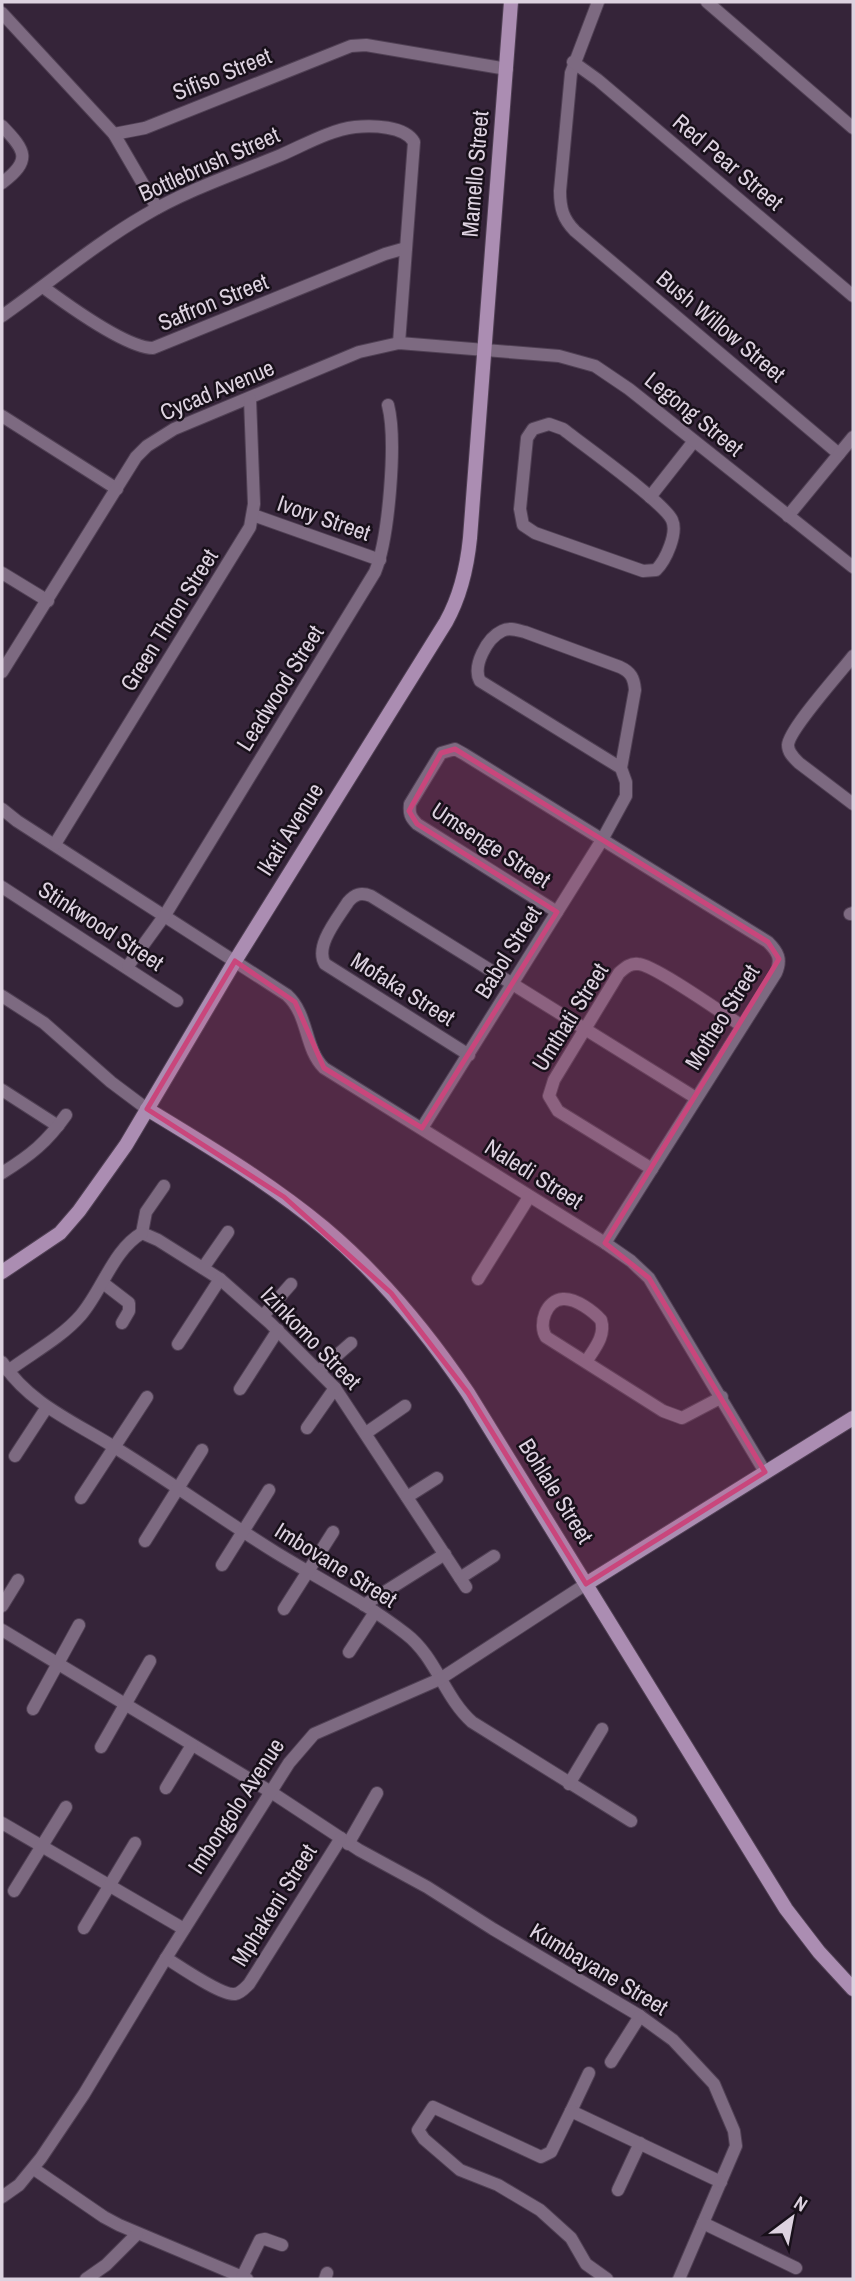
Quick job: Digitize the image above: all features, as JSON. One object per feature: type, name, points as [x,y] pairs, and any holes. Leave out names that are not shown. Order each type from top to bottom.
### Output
[{"type":"street","name":"Mamello Street","points":[[483,349],[511,2]]},
{"type":"street","points":[[573,62],[598,2]]},
{"type":"street","points":[[707,2],[853,128]]},
{"type":"street","points":[[5,22],[114,134],[157,208]]},
{"type":"street","name":"Sifiso Street","points":[[114,134],[152,125],[351,46],[366,45],[507,69]]},
{"type":"street","name":"Bush Willow Street","points":[[573,62],[567,100],[560,198],[565,220],[839,454]]},
{"type":"street","name":"Red Pear Street","points":[[573,62],[598,80],[853,296]]},
{"type":"street","points":[[2,126],[21,147],[23,156],[18,169],[2,183]]},
{"type":"street","name":"Bottlebrush Street","points":[[2,316],[110,237],[157,208],[346,129],[366,126],[397,130],[407,134],[414,142],[406,248]]},
{"type":"street","points":[[399,343],[406,248]]},
{"type":"street","name":"Saffron Street","points":[[43,287],[127,340],[145,348],[153,348],[406,248]]},
{"type":"street","name":"Cycad Avenue","points":[[2,672],[136,457],[155,440],[174,429],[359,352],[399,343],[483,349]]},
{"type":"street","name":"Legong Street","points":[[483,349],[559,356],[595,366],[629,388],[853,567]]},
{"type":"street","name":"Ikati Avenue","points":[[2,1272],[49,1241],[69,1223],[126,1145],[235,961],[438,634],[457,598],[464,576],[470,538],[483,349]]},
{"type":"street","name":"Green Thron Street","points":[[55,844],[244,539],[253,515],[250,399]]},
{"type":"street","name":"Leadwood Street","points":[[128,966],[165,915],[369,583],[380,560],[385,538],[392,446],[388,405]]},
{"type":"street","points":[[2,416],[117,489]]},
{"type":"street","points":[[540,425],[557,426],[650,498],[671,517],[673,529],[665,559],[656,570],[650,572],[535,533],[523,525],[520,519],[527,438],[533,429],[540,425]]},
{"type":"street","points":[[788,516],[853,437]]},
{"type":"street","points":[[650,498],[694,441]]},
{"type":"street","name":"Ivory Street","points":[[253,515],[380,560]]},
{"type":"street","points":[[2,573],[48,601]]},
{"type":"street","points":[[509,629],[525,632],[630,673],[635,690],[621,768],[480,681],[477,664],[498,633],[509,629]]},
{"type":"street","points":[[853,656],[794,731],[788,747],[795,759],[849,801],[853,786]]},
{"type":"street","name":"Umsenge Street","points":[[557,912],[411,818],[411,804],[435,760],[448,750],[455,749],[602,840]]},
{"type":"street","name":"Babol Street","points":[[422,1128],[602,840],[626,796],[626,782],[621,768]]},
{"type":"street","points":[[2,808],[235,961]]},
{"type":"street","name":"Motheo Street","points":[[602,840],[774,948],[778,954],[779,966],[605,1243]]},
{"type":"street","name":"Stinkwood Street","points":[[2,887],[128,966],[177,1001]]},
{"type":"street","name":"Mofaka Street","points":[[469,1055],[325,964],[322,958],[323,945],[348,902],[359,894],[371,897],[512,983]]},
{"type":"street","name":"Naledi Street","points":[[235,961],[295,1002],[313,1053],[324,1068],[631,1261],[649,1279],[765,1472]]},
{"type":"street","name":"Umthati Street","points":[[652,1168],[558,1111],[550,1096],[554,1080],[619,973],[625,967],[639,964],[655,971],[742,1026]]},
{"type":"street","points":[[512,983],[696,1098]]},
{"type":"street","points":[[2,996],[44,1023],[111,1082],[147,1109]]},
{"type":"street","points":[[2,1090],[58,1126]]},
{"type":"street","name":"Bohlale Street","points":[[147,1109],[242,1167],[334,1237],[391,1293],[432,1340],[468,1393],[786,1909],[819,1952],[847,1978],[853,1989]]},
{"type":"street","points":[[2,1173],[36,1151],[66,1115]]},
{"type":"street","points":[[5,1366],[69,1326],[82,1313],[126,1245],[142,1233],[146,1212],[164,1186]]},
{"type":"street","points":[[478,1279],[529,1197]]},
{"type":"street","points":[[203,1268],[228,1232]]},
{"type":"street","name":"Izinkomo Street","points":[[142,1233],[220,1279],[278,1330],[335,1388],[463,1582],[494,1556]]},
{"type":"street","points":[[178,1344],[220,1279]]},
{"type":"street","points":[[103,1283],[129,1303],[129,1311],[122,1323]]},
{"type":"street","points":[[263,1317],[291,1284]]},
{"type":"street","points":[[586,1362],[604,1330],[601,1320],[573,1300],[556,1300],[542,1321],[543,1332],[551,1341],[673,1416],[682,1418],[691,1415],[722,1397]]},
{"type":"street","points":[[240,1389],[278,1330]]},
{"type":"street","points":[[319,1371],[351,1343]]},
{"type":"street","name":"Imbovane Street","points":[[5,1366],[19,1386],[47,1407],[370,1609],[415,1642],[456,1707],[472,1722],[631,1821]]},
{"type":"street","points":[[307,1428],[335,1388]]},
{"type":"street","points":[[81,1498],[147,1397]]},
{"type":"street","points":[[366,1433],[405,1406]]},
{"type":"street","points":[[15,1456],[47,1407]]},
{"type":"street","points":[[765,1472],[853,1418]]},
{"type":"street","points":[[145,1541],[202,1450]]},
{"type":"street","name":"Imbongolo Avenue","points":[[2,2196],[19,2185],[34,2169],[84,2094],[298,1749],[314,1734],[440,1679],[765,1472]]},
{"type":"street","points":[[407,1497],[437,1478]]},
{"type":"street","points":[[222,1565],[269,1490]]},
{"type":"street","points":[[284,1609],[333,1532]]},
{"type":"street","points":[[349,1652],[370,1609],[444,1554]]},
{"type":"street","points":[[2,1606],[18,1580]]},
{"type":"street","points":[[33,1709],[79,1625]]},
{"type":"street","name":"Kumbayane Street","points":[[2,1630],[271,1792],[344,1841],[427,1887],[640,2015],[691,2057],[719,2092],[736,2139],[734,2154],[679,2279]]},
{"type":"street","points":[[101,1747],[150,1661]]},
{"type":"street","points":[[569,1784],[602,1729]]},
{"type":"street","points":[[166,1788],[192,1745]]},
{"type":"street","points":[[344,1841],[377,1793]]},
{"type":"street","points":[[14,1891],[66,1807]]},
{"type":"street","points":[[2,1823],[184,1929]]},
{"type":"street","name":"Mphakeni Street","points":[[166,1958],[225,1993],[241,1992],[344,1841]]},
{"type":"street","points":[[84,1928],[135,1843]]},
{"type":"street","points":[[611,2062],[640,2015]]},
{"type":"street","points":[[589,2073],[551,2152],[541,2157],[437,2107],[432,2109],[418,2130],[420,2135],[460,2170],[498,2185],[540,2210],[571,2238],[586,2264],[607,2279]]},
{"type":"street","points":[[571,2111],[721,2182]]},
{"type":"street","points":[[618,2190],[640,2143]]},
{"type":"street","points":[[34,2169],[104,2217],[137,2234],[245,2278],[260,2240],[282,2245]]},
{"type":"street","points":[[703,2223],[796,2268]]},
{"type":"street","points":[[90,2278],[137,2234]]},
{"type":"highlighted area","points":[[455,749],[768,942],[779,959],[605,1243],[649,1278],[765,1472],[586,1584],[468,1393],[391,1293],[284,1197],[147,1109],[235,961],[295,1002],[324,1068],[422,1128],[557,912],[417,824],[409,811],[441,753]]}]
